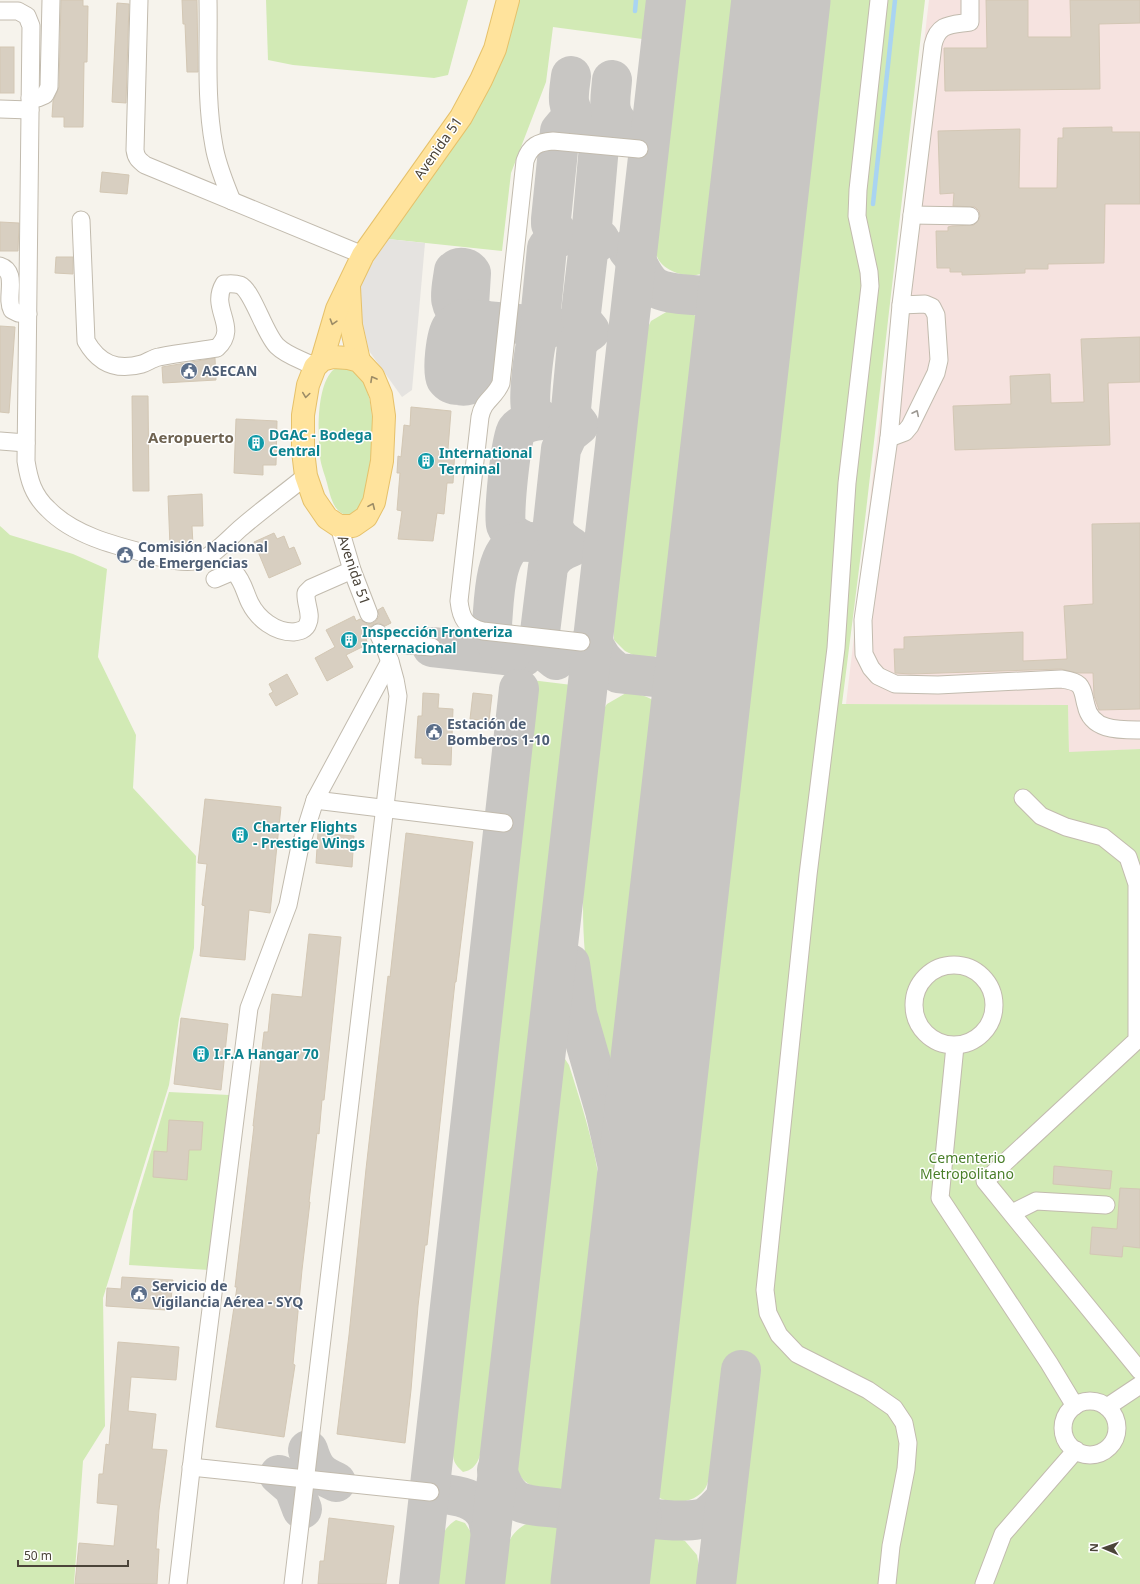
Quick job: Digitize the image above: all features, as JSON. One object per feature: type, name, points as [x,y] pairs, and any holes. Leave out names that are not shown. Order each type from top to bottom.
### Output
[{"type":"main road","name":"Avenida 51","points":[[359,361],[373,376],[381,395],[384,416],[382,461],[374,502],[366,517],[353,526],[339,526],[327,518],[314,499],[306,476],[303,451],[303,415],[308,385],[318,363],[337,309],[363,255],[461,117],[481,80],[496,48],[508,0]]},
{"type":"main road","points":[[318,363],[333,357],[348,358],[359,361],[352,325],[348,286]]},
{"type":"street","points":[[0,109],[30,104],[45,95],[48,87],[51,0]]},
{"type":"street","points":[[138,0],[136,156],[145,165],[363,255]]},
{"type":"street","points":[[208,0],[209,107],[218,164],[232,201]]},
{"type":"street","points":[[879,0],[858,190],[857,216],[869,272],[870,286],[848,483],[836,648],[808,875],[765,1290],[768,1313],[779,1335],[797,1354],[868,1390],[894,1408],[904,1423],[908,1443],[906,1469],[891,1546],[887,1584]]},
{"type":"street","points":[[970,0],[970,22],[951,25],[939,30],[935,36],[901,305],[890,438],[863,620],[864,654],[871,668],[878,676],[894,684],[910,685],[1061,679],[1078,684],[1082,690],[1087,713],[1096,722],[1105,727],[1116,730],[1140,730]]},
{"type":"street","points":[[0,11],[18,11],[27,16],[31,26],[26,461],[29,480],[38,497],[48,510],[87,535],[115,546],[162,558],[184,561],[199,561],[208,557],[242,526],[306,476]]},
{"type":"street","points":[[581,642],[483,632],[473,629],[465,622],[461,613],[459,601],[481,408],[498,390],[501,383],[525,161],[528,152],[537,144],[544,141],[639,149]]},
{"type":"street","points":[[912,215],[970,216]]},
{"type":"street","points":[[81,220],[86,341],[90,349],[102,360],[116,367],[125,368],[143,364],[158,357],[217,348],[222,343],[226,329],[219,301],[220,292],[224,284],[232,284],[241,286],[249,294],[266,330],[283,351],[318,363]]},
{"type":"street","points":[[0,266],[6,269],[10,278],[10,304],[12,310],[18,313],[28,314]]},
{"type":"street","points":[[890,438],[904,432],[910,426],[936,373],[939,360],[936,315],[932,307],[925,304],[901,305]]},
{"type":"street","points":[[0,441],[26,443]]},
{"type":"street","name":"Avenida 51","points":[[339,526],[352,570],[369,614]]},
{"type":"street","points":[[215,579],[229,573],[235,573],[239,577],[257,615],[274,628],[291,632],[306,628],[309,622],[306,593],[311,588],[352,570]]},
{"type":"street","points":[[293,1584],[398,696],[390,661],[380,638],[432,647]]},
{"type":"street","points":[[178,1584],[191,1467],[248,1008],[288,905],[299,851],[315,800],[390,661]]},
{"type":"street","points":[[1023,798],[1041,816],[1066,827],[1103,837],[1128,857],[1137,884],[1138,1044],[985,1181],[1140,1371]]},
{"type":"street","points":[[315,800],[504,823]]},
{"type":"street","points":[[946,965],[961,965],[975,970],[986,980],[993,993],[995,1008],[991,1022],[982,1035],[970,1043],[955,1046],[941,1044],[928,1036],[918,1024],[914,1010],[915,995],[921,981],[932,971],[946,965]]},
{"type":"street","points":[[955,1046],[940,1198],[1049,1363],[1075,1406]]},
{"type":"street","points":[[1012,1214],[1036,1201],[1106,1205]]},
{"type":"street","points":[[1107,1407],[1140,1385]]},
{"type":"street","points":[[1091,1401],[1100,1403],[1107,1407],[1113,1414],[1116,1422],[1116,1431],[1114,1440],[1109,1447],[1101,1452],[1084,1454],[1069,1445],[1063,1428],[1064,1420],[1068,1412],[1075,1406],[1083,1402],[1091,1401]]},
{"type":"street","points":[[984,1584],[1003,1534],[1076,1450]]},
{"type":"street","points":[[191,1467],[430,1492]]},
{"type":"shaded area","points":[[929,0],[1140,0],[1140,749],[1069,753],[1068,705],[846,704]]},
{"type":"shaded area","points":[[388,239],[425,243],[412,390],[402,397],[367,348],[356,303],[361,284],[378,253]]},
{"type":"green space","points":[[266,0],[468,0],[448,75],[434,78],[293,65],[268,60]]},
{"type":"green space","points":[[515,0],[655,0],[650,40],[553,27],[546,82],[511,173],[502,251],[388,239],[404,216]]},
{"type":"green space","points":[[678,0],[748,0],[720,249],[714,262],[708,270],[699,275],[684,275],[676,273],[663,265],[658,259],[656,253],[657,238],[652,237]]},
{"type":"green space","points":[[813,0],[875,0],[854,189],[865,273],[832,647],[763,1259],[775,1337],[891,1411],[904,1443],[883,1584],[729,1584],[754,1368],[722,1365],[711,1472],[706,1487],[701,1493],[687,1501],[678,1502],[662,1499],[649,1489],[642,1472]]},
{"type":"green space","name":"Cementerio Metropolitano","points":[[883,0],[925,0],[863,537],[842,704],[1068,705],[1069,752],[1140,749],[1140,1584],[890,1584],[907,1422],[800,1352],[781,1333],[768,1290],[873,287],[860,216]]},
{"type":"green space","points":[[668,311],[686,312],[697,317],[704,328],[710,345],[676,635],[667,651],[654,657],[637,657],[625,651],[614,640],[613,623],[645,333],[651,321]]},
{"type":"green space","points":[[339,367],[349,369],[357,374],[363,382],[368,392],[373,425],[372,445],[364,504],[359,510],[349,515],[342,514],[335,507],[321,464],[319,447],[319,412],[323,389],[332,371]]},
{"type":"green space","points":[[0,526],[10,535],[73,554],[107,569],[98,657],[136,735],[133,788],[196,856],[194,948],[179,1019],[169,1085],[103,1298],[105,1426],[83,1461],[74,1584],[0,1584]]},
{"type":"green space","points":[[531,680],[572,685],[483,1442],[480,1456],[476,1465],[463,1472],[454,1460],[453,1445],[447,1444]]},
{"type":"green space","points":[[626,693],[646,696],[654,701],[661,712],[662,736],[622,1094],[614,1080],[609,1065],[590,984],[585,954],[583,893],[584,863],[590,803],[601,713],[607,704]]},
{"type":"green space","points":[[565,1059],[569,1065],[585,1118],[598,1173],[601,1196],[602,1266],[590,1388],[579,1473],[566,1487],[549,1490],[539,1488],[526,1482],[520,1476],[515,1463]]},
{"type":"green space","points":[[169,1092],[229,1095],[209,1270],[129,1265],[133,1211]]},
{"type":"green space","points":[[456,1520],[465,1523],[472,1534],[467,1584],[432,1584],[435,1549],[441,1549],[444,1532]]},
{"type":"green space","points":[[530,1522],[545,1523],[556,1527],[563,1532],[568,1540],[570,1560],[568,1584],[502,1584],[505,1556],[510,1540],[514,1533]]},
{"type":"green space","points":[[666,1534],[685,1541],[697,1555],[699,1567],[697,1584],[630,1584],[635,1551],[646,1540]]},
{"type":"building","points":[[61,0],[83,0],[83,6],[88,6],[87,62],[84,62],[83,127],[64,127],[64,117],[52,117],[53,101],[59,87]]},
{"type":"building","points":[[182,0],[197,0],[198,72],[187,72],[185,24],[183,24]]},
{"type":"building","points":[[986,0],[1028,0],[1028,37],[1071,37],[1070,0],[1140,0],[1140,23],[1099,24],[1100,89],[945,91],[944,48],[987,48]]},
{"type":"building","points":[[117,3],[129,4],[126,103],[112,102]]},
{"type":"building","points":[[0,47],[14,47],[14,93],[0,93]]},
{"type":"building","points":[[1112,127],[1112,132],[1140,132],[1140,204],[1105,204],[1104,263],[1048,264],[1048,269],[1025,269],[1025,273],[962,275],[962,272],[950,272],[950,268],[937,268],[936,231],[948,231],[948,227],[952,226],[974,225],[980,216],[979,211],[975,207],[953,206],[954,193],[940,194],[938,131],[1020,129],[1019,188],[1057,188],[1058,138],[1063,138],[1063,128]]},
{"type":"building","points":[[102,172],[129,175],[127,194],[100,192]]},
{"type":"building","points":[[0,222],[19,223],[18,251],[0,251]]},
{"type":"building","points":[[56,257],[73,257],[73,274],[55,273]]},
{"type":"building","points":[[0,326],[15,327],[9,413],[0,412]]},
{"type":"building","points":[[1140,337],[1140,382],[1108,383],[1110,445],[955,450],[953,406],[1011,404],[1010,376],[1050,374],[1051,403],[1084,402],[1081,339]]},
{"type":"building","name":"ASECAN","points":[[215,358],[216,380],[163,383],[162,367]]},
{"type":"building","points":[[132,396],[148,396],[149,491],[133,491]]},
{"type":"building","name":"International Terminal","points":[[411,407],[451,411],[448,449],[455,450],[453,483],[447,483],[444,514],[437,513],[433,541],[398,539],[402,511],[397,510],[400,473],[397,473],[398,456],[401,457],[404,425],[410,426]]},
{"type":"building","name":"DGAC - Bodega Central","points":[[236,419],[277,421],[276,465],[263,465],[263,475],[234,473]]},
{"type":"building","points":[[202,494],[203,526],[192,526],[193,545],[170,546],[168,496]]},
{"type":"building","points":[[1140,523],[1140,709],[1099,710],[1094,696],[1093,673],[1077,673],[1061,669],[911,674],[895,673],[894,649],[904,649],[904,637],[1023,632],[1023,661],[1067,659],[1064,606],[1093,604],[1092,524]]},
{"type":"building","points":[[274,533],[277,539],[284,536],[289,549],[294,547],[301,564],[269,578],[254,542]]},
{"type":"building","name":"Inspección Fronteriza Internacional","points":[[383,607],[391,623],[385,626],[379,623],[370,627],[368,632],[369,638],[366,639],[368,644],[346,655],[353,667],[327,681],[315,658],[335,647],[326,630],[354,616],[356,621],[360,619],[367,624],[373,623],[379,616],[378,610]]},
{"type":"building","points":[[287,674],[298,694],[276,706],[269,694],[273,692],[269,684]]},
{"type":"building","name":"Estación de Bomberos 1-10","points":[[423,693],[439,694],[438,708],[453,709],[451,765],[422,764],[422,758],[415,758],[418,716],[422,716]]},
{"type":"building","points":[[473,693],[492,695],[489,721],[470,719]]},
{"type":"building","name":"Charter Flights - Prestige Wings","points":[[205,799],[281,807],[270,913],[249,910],[245,960],[200,956],[205,906],[202,905],[207,864],[198,863]]},
{"type":"building","points":[[318,833],[354,836],[352,867],[316,863]]},
{"type":"building","points":[[406,833],[473,842],[455,982],[427,1245],[425,1245],[418,1306],[405,1443],[337,1434],[388,976],[390,977]]},
{"type":"building","points":[[309,934],[341,937],[324,1100],[322,1100],[319,1134],[317,1133],[309,1202],[293,1364],[295,1365],[284,1437],[216,1427],[237,1287],[235,1287],[264,1032],[268,1032],[272,994],[302,997]]},
{"type":"building","name":"I.F.A Hangar 70","points":[[181,1018],[228,1024],[221,1090],[174,1084]]},
{"type":"building","points":[[169,1120],[203,1122],[201,1150],[189,1150],[187,1180],[153,1177],[154,1151],[167,1152]]},
{"type":"building","points":[[1054,1166],[1112,1171],[1110,1189],[1053,1184]]},
{"type":"building","points":[[1120,1188],[1140,1189],[1140,1248],[1123,1246],[1122,1257],[1090,1254],[1092,1227],[1117,1229]]},
{"type":"building","name":"Servicio de Vigilancia Aérea - SYQ","points":[[122,1277],[173,1280],[171,1300],[167,1300],[166,1310],[106,1306],[107,1288],[121,1289]]},
{"type":"building","points":[[118,1342],[179,1347],[176,1380],[131,1377],[128,1411],[156,1414],[152,1449],[167,1450],[159,1510],[156,1549],[159,1549],[157,1584],[75,1584],[79,1543],[114,1546],[118,1505],[97,1503],[99,1474],[103,1474],[106,1444],[109,1445]]},
{"type":"building","points":[[329,1518],[394,1526],[386,1584],[318,1584],[320,1561],[324,1561]]},
{"type":"waterway","points":[[635,11],[636,0]]},
{"type":"waterway","points":[[873,204],[895,0]]},
{"type":"taxiway","points":[[485,1584],[666,0]]},
{"type":"taxiway","points":[[524,541],[513,534],[506,525],[505,519],[508,477],[516,431],[527,423],[541,420],[532,412],[530,403],[532,372],[536,342],[542,332],[549,327],[541,316],[547,248],[554,239],[560,237],[551,224],[560,131],[565,125],[578,120],[571,110],[569,99],[571,76]]},
{"type":"taxiway","points":[[556,660],[542,645],[540,632],[548,567],[557,554],[571,547],[557,534],[553,523],[561,449],[568,434],[579,425],[572,416],[571,409],[577,344],[584,335],[590,331],[582,321],[581,313],[588,253],[593,245],[600,240],[592,232],[599,146],[603,134],[611,128],[619,125],[612,115],[610,104],[612,80]]},
{"type":"taxiway","points":[[628,250],[632,254],[646,279],[654,287],[674,293],[706,296],[725,303],[733,310],[743,329]]},
{"type":"taxiway","points":[[463,319],[454,308],[451,298],[454,271],[461,268],[465,268],[471,273],[470,308],[479,318],[484,321]]},
{"type":"taxiway","points":[[717,298],[736,289],[750,273]]},
{"type":"taxiway","points":[[493,322],[486,329],[483,337],[478,373],[474,380],[465,386],[455,385],[449,382],[446,379],[444,369],[449,332],[455,324],[463,319],[553,327]]},
{"type":"taxiway","points":[[510,656],[505,653],[496,643],[492,624],[496,579],[499,567],[503,556],[509,548],[516,543],[527,542],[547,544]]},
{"type":"taxiway","points":[[592,639],[596,650],[602,659],[618,673],[675,679],[688,690],[700,710]]},
{"type":"taxiway","points":[[432,647],[523,657]]},
{"type":"taxiway","points":[[675,679],[694,669],[706,652]]},
{"type":"taxiway","points":[[419,1584],[519,689]]},
{"type":"taxiway","points":[[570,964],[577,1014],[606,1114],[622,1185],[629,1259],[631,1315]]},
{"type":"taxiway","points":[[606,1114],[619,1123],[631,1125],[642,1122],[654,1112]]},
{"type":"taxiway","points":[[716,1584],[741,1370]]},
{"type":"taxiway","points":[[308,1450],[312,1462],[318,1470],[336,1482]]},
{"type":"taxiway","points":[[497,1470],[506,1491],[518,1501],[534,1506],[572,1510],[579,1510],[591,1506],[601,1496],[612,1481]]},
{"type":"taxiway","points":[[279,1475],[294,1488],[302,1509]]},
{"type":"taxiway","points":[[612,1481],[617,1498],[627,1511],[642,1517],[654,1519],[679,1521],[700,1519],[712,1513],[726,1498]]},
{"type":"taxiway","points":[[430,1492],[462,1497],[477,1504],[487,1517],[491,1532]]},
{"type":"taxiway","points":[[605,1543],[615,1529],[630,1521],[642,1517]]},
{"type":"runway","points":[[600,1584],[781,0]]},
{"type":"place","name":"ASECAN","points":[[189,371]]},
{"type":"place","name":"DGAC - Bodega Central","points":[[256,443]]},
{"type":"place","name":"International Terminal","points":[[426,461]]},
{"type":"place","name":"Comisión Nacional de Emergencias","points":[[125,555]]},
{"type":"place","name":"Inspección Fronteriza Internacional","points":[[349,640]]},
{"type":"place","name":"Estación de Bomberos 1-10","points":[[434,732]]},
{"type":"place","name":"Charter Flights - Prestige Wings","points":[[240,835]]},
{"type":"place","name":"I.F.A Hangar 70","points":[[201,1054]]},
{"type":"place","name":"Servicio de Vigilancia Aérea - SYQ","points":[[139,1294]]},
{"type":"district","name":"Aeropuerto","points":[[191,438]]}]
